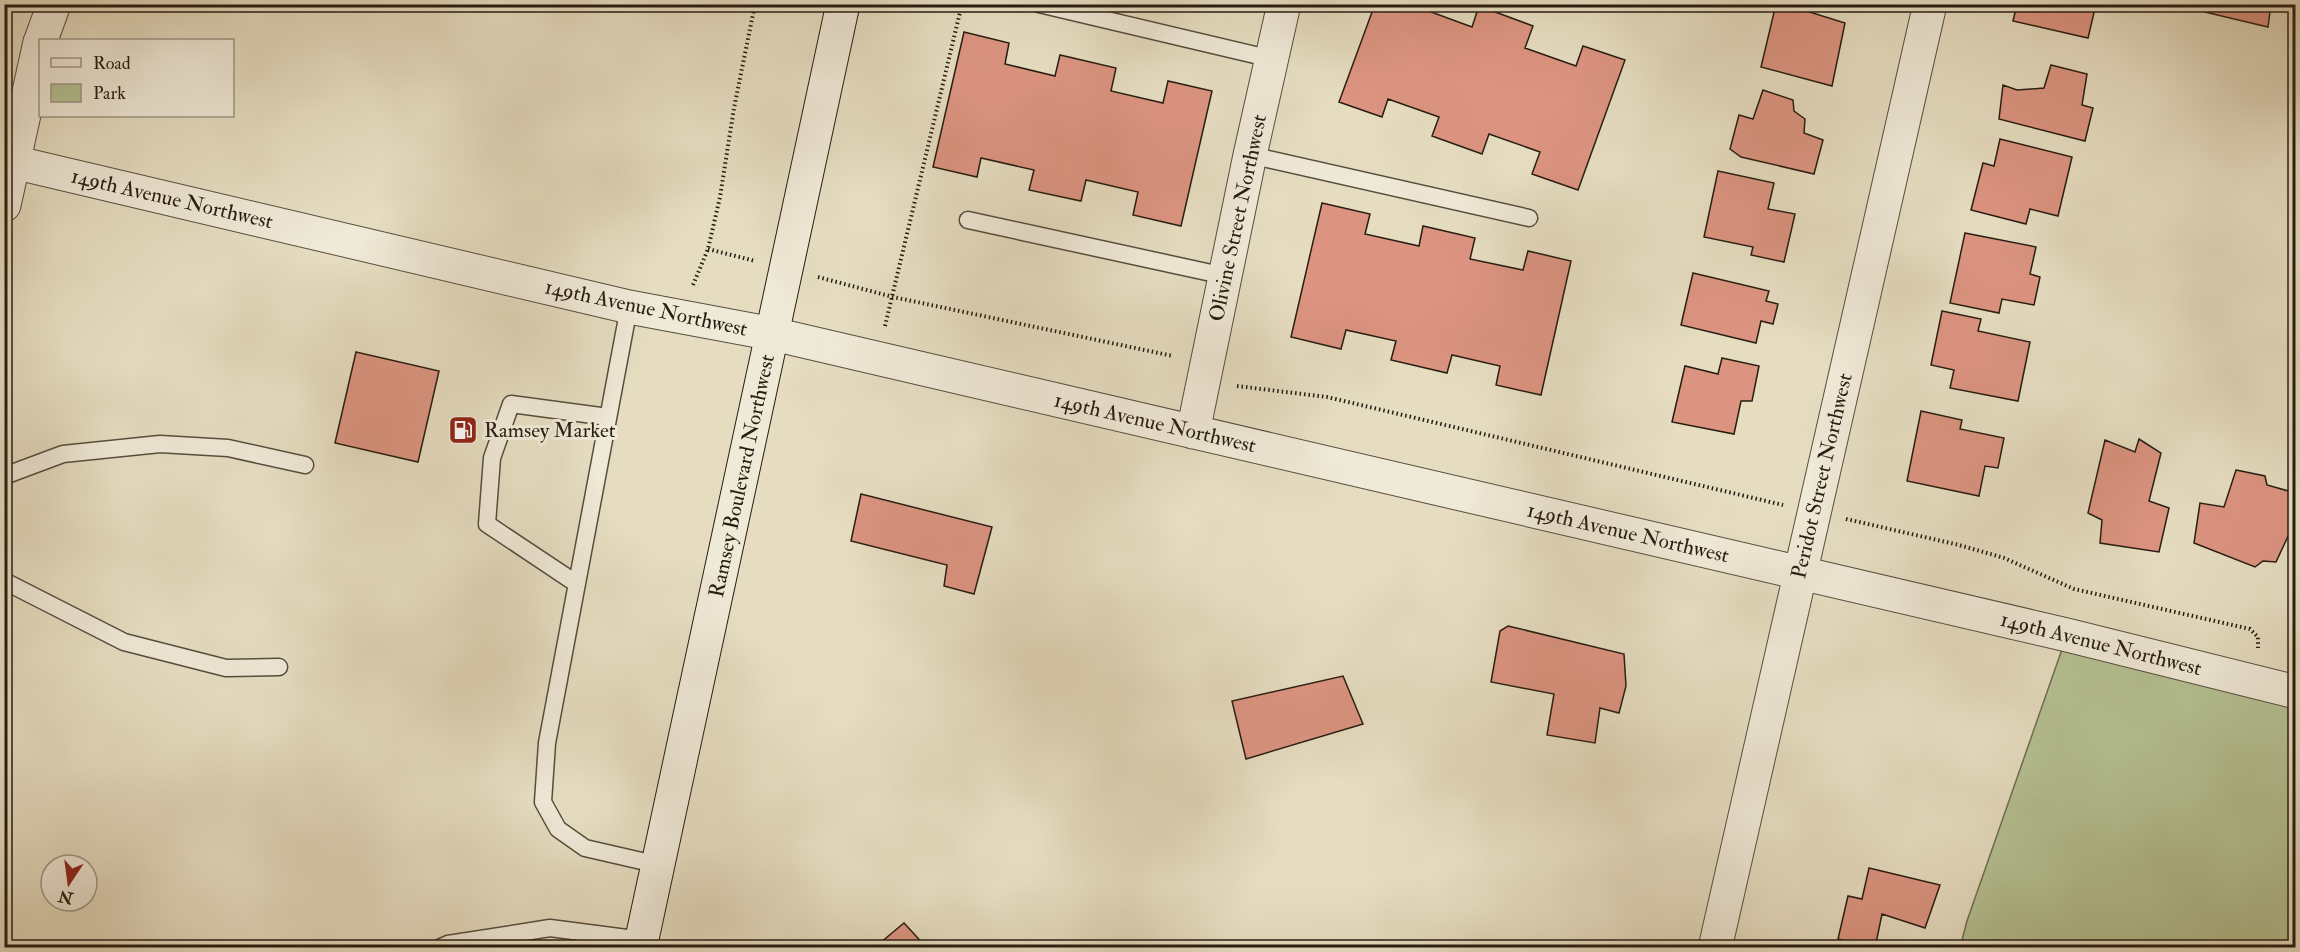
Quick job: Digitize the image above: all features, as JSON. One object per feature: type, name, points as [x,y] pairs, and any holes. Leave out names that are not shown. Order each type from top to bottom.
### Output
[{"type":"street","points":[[42,39],[54,4]]},
{"type":"street","name":"Ramsey Boulevard Northwest","points":[[641,944],[843,4]]},
{"type":"street","name":"Olivine Street Northwest","points":[[1193,432],[1250,155],[1284,4]]},
{"type":"street","name":"Peridot Street Northwest","points":[[1715,948],[1930,4]]},
{"type":"street","points":[[4,205],[39,50]]},
{"type":"street","name":"149th Avenue Northwest","points":[[13,162],[629,307],[773,334],[2067,635],[2295,692]]},
{"type":"lane","points":[[1039,4],[1272,59]]},
{"type":"lane","points":[[1250,155],[1529,218]]},
{"type":"lane","points":[[968,220],[1225,276]]},
{"type":"lane","points":[[629,307],[547,743],[543,802],[558,829],[585,848],[659,865]]},
{"type":"lane","points":[[576,584],[487,524],[492,458],[511,404],[608,417]]},
{"type":"lane","points":[[4,476],[63,454],[160,444],[228,448],[305,465]]},
{"type":"lane","points":[[4,581],[124,642],[226,668],[279,667]]},
{"type":"lane","points":[[439,948],[448,944],[550,928],[641,944]]},
{"type":"path","points":[[680,316],[708,249],[720,197],[734,108],[755,4]]},
{"type":"path","points":[[878,359],[962,4]]},
{"type":"path","points":[[893,297],[1177,357],[1230,385],[1327,397],[1959,545],[2004,558],[2074,589],[2250,629],[2258,637],[2253,682]]},
{"type":"green space","points":[[2067,635],[2295,688],[2295,947],[1960,948],[1967,921]]},
{"type":"building","points":[[1375,4],[1425,4],[1423,9],[1472,27],[1479,6],[1533,26],[1525,48],[1576,66],[1583,46],[1625,60],[1578,190],[1532,174],[1540,152],[1489,134],[1482,154],[1432,136],[1439,117],[1388,99],[1382,117],[1339,102]]},
{"type":"building","points":[[1776,4],[1784,4],[1845,23],[1832,86],[1761,67]]},
{"type":"building","points":[[2017,4],[2096,4],[2088,38],[2013,21]]},
{"type":"building","points":[[2193,4],[2271,4],[2268,27],[2192,9]]},
{"type":"building","points":[[964,32],[1009,43],[1005,64],[1055,76],[1060,55],[1116,68],[1111,91],[1163,103],[1168,81],[1212,91],[1181,226],[1133,215],[1138,192],[1086,180],[1081,201],[1029,190],[1034,170],[981,158],[977,177],[933,167]]},
{"type":"building","points":[[2051,65],[2087,74],[2082,105],[2093,108],[2085,141],[1999,119],[2003,85],[2017,90],[2044,88]]},
{"type":"building","points":[[1763,90],[1793,100],[1794,111],[1805,119],[1804,133],[1823,140],[1814,174],[1741,157],[1730,149],[1739,115],[1753,119]]},
{"type":"building","points":[[2000,139],[2072,157],[2058,216],[2030,209],[2026,224],[1971,210],[1983,163],[1994,166]]},
{"type":"building","points":[[1718,171],[1774,183],[1768,209],[1795,214],[1784,262],[1751,255],[1753,247],[1704,237]]},
{"type":"building","points":[[1322,203],[1370,214],[1365,234],[1419,246],[1423,226],[1475,238],[1470,259],[1523,270],[1528,251],[1571,261],[1541,395],[1496,385],[1500,366],[1452,355],[1447,373],[1391,360],[1396,341],[1346,330],[1341,349],[1291,337]]},
{"type":"building","points":[[1965,233],[2036,247],[2030,274],[2040,277],[2034,305],[2002,299],[1999,313],[1950,303]]},
{"type":"building","points":[[1693,273],[1769,291],[1766,301],[1778,304],[1773,324],[1761,321],[1756,343],[1681,325]]},
{"type":"building","points":[[1942,311],[1981,319],[1978,331],[2030,342],[2018,401],[1950,388],[1954,370],[1931,365]]},
{"type":"building","points":[[356,352],[439,371],[418,462],[335,443]]},
{"type":"building","points":[[1722,358],[1759,366],[1752,401],[1741,401],[1734,434],[1672,422],[1685,366],[1718,374]]},
{"type":"building","points":[[1921,411],[1962,420],[1960,429],[2004,438],[1998,468],[1985,466],[1979,496],[1907,481]]},
{"type":"building","points":[[2139,439],[2161,453],[2149,501],[2169,508],[2159,552],[2100,543],[2102,520],[2088,513],[2105,440],[2135,452]]},
{"type":"building","points":[[2236,470],[2265,476],[2267,485],[2292,492],[2290,532],[2276,562],[2263,561],[2255,567],[2194,543],[2200,503],[2224,507]]},
{"type":"building","points":[[861,494],[992,527],[974,594],[944,586],[947,565],[851,541]]},
{"type":"building","points":[[1508,626],[1624,654],[1626,686],[1619,713],[1600,708],[1595,743],[1547,735],[1554,694],[1491,682],[1500,631]]},
{"type":"building","points":[[1343,676],[1363,724],[1246,759],[1232,701]]},
{"type":"building","points":[[1869,868],[1940,885],[1925,928],[1882,914],[1875,948],[1838,939],[1848,896],[1862,899]]},
{"type":"building","points":[[904,923],[927,948],[874,948]]},
{"type":"place","name":"Ramsey Market","points":[[463,430]]}]
